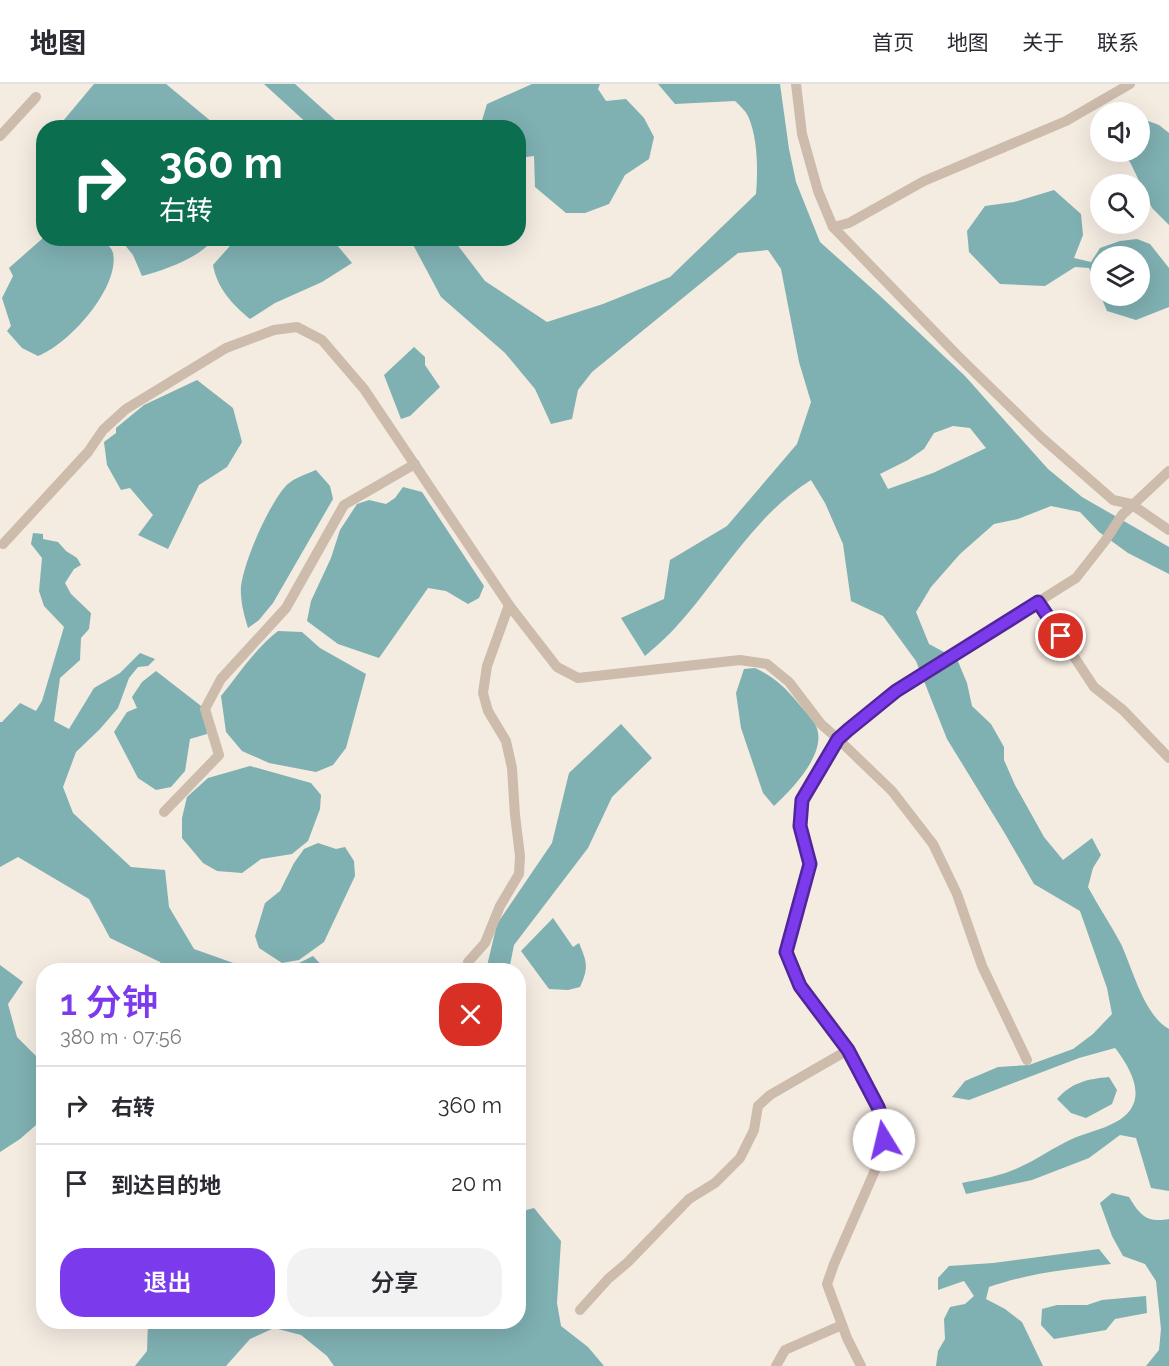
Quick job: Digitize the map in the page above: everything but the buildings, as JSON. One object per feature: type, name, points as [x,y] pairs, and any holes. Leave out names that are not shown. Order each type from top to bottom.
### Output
[{"type":"street","points":[[796,84],[802,134],[818,191],[833,227],[957,355],[1041,436],[1113,500],[1131,504],[1169,530]]},
{"type":"street","points":[[833,227],[849,223],[924,181],[1066,121],[1130,84]]},
{"type":"street","points":[[0,136],[36,97]]},
{"type":"street","points":[[1,544],[88,452],[103,430],[126,409],[226,348],[274,330],[297,327],[322,340],[364,389],[509,605],[557,667],[578,678],[740,660],[767,664],[789,681],[821,724],[892,791],[933,844],[957,894],[982,966],[1027,1060]]},
{"type":"street","points":[[164,812],[219,755],[205,709],[221,679],[285,608],[344,506],[415,464]]},
{"type":"street","points":[[861,1366],[842,1325],[827,1284],[883,1152],[885,1127],[878,1107],[848,1050],[800,986],[786,952],[810,864],[800,826],[802,800],[838,739],[896,691],[1076,578],[1105,541],[1122,514],[1169,471]]},
{"type":"street","points":[[1038,602],[1094,687],[1123,710],[1169,758]]},
{"type":"street","points":[[468,962],[485,943],[500,906],[519,874],[520,856],[512,768],[506,741],[488,711],[483,693],[487,666],[509,605]]},
{"type":"street","points":[[580,1310],[689,1199],[716,1183],[740,1158],[754,1130],[758,1106],[770,1095],[848,1050]]},
{"type":"street","points":[[776,1366],[785,1350],[842,1325]]},
{"type":"water","points":[[94,84],[166,84],[210,120],[64,120]]},
{"type":"water","points":[[264,84],[295,84],[335,120],[303,120]]},
{"type":"water","points":[[532,84],[600,84],[598,89],[606,101],[626,99],[644,118],[654,137],[649,159],[625,175],[609,204],[585,213],[566,213],[535,187],[534,156],[526,157],[526,120],[482,120],[487,104]]},
{"type":"water","points":[[658,84],[780,84],[796,182],[820,242],[965,376],[1048,469],[1082,497],[1169,547],[1169,574],[1128,553],[1099,532],[1080,512],[1051,506],[1018,519],[994,524],[960,554],[931,587],[916,612],[929,644],[957,659],[967,683],[972,706],[991,724],[1004,747],[1004,760],[1015,785],[1044,837],[1063,860],[1092,838],[1101,855],[1093,868],[1088,887],[1121,944],[1146,1003],[1160,1022],[1169,1029],[1169,1191],[1151,1188],[1136,1138],[1120,1135],[1089,1158],[1032,1180],[966,1194],[962,1183],[1013,1170],[1072,1139],[1121,1119],[1132,1107],[1136,1092],[1132,1076],[1115,1048],[1079,1058],[969,1100],[952,1097],[965,1081],[998,1067],[1029,1065],[1073,1049],[1093,1034],[1112,1014],[1107,988],[1080,911],[1034,884],[947,739],[916,661],[883,616],[851,601],[843,544],[825,503],[811,480],[791,494],[755,529],[675,628],[645,656],[621,618],[664,599],[670,560],[727,526],[797,444],[811,402],[799,362],[781,269],[768,250],[738,253],[592,372],[578,390],[572,419],[551,424],[535,389],[505,353],[441,297],[414,246],[458,246],[485,281],[547,322],[603,304],[670,277],[756,194],[756,154],[751,125],[748,116],[735,101],[675,104]],"holes":[[[953,426],[970,428],[986,448],[933,473],[888,489],[880,474],[924,449],[934,433]]]},
{"type":"water","points":[[1150,122],[1159,125],[1169,133],[1169,225],[1150,204],[1150,174],[1136,174],[1130,162],[1150,162]]},
{"type":"water","points":[[1054,190],[1081,214],[1083,235],[1074,258],[1090,262],[1090,270],[1089,268],[1075,267],[1045,286],[1000,284],[969,252],[967,231],[985,206],[1014,202]]},
{"type":"water","points":[[1137,239],[1150,244],[1169,268],[1169,307],[1136,320],[1107,311],[1105,306],[1150,306],[1150,246],[1106,246]]},
{"type":"water","points":[[36,244],[36,246],[109,246],[113,253],[113,267],[100,298],[77,328],[50,350],[38,356],[22,348],[7,331],[11,326],[2,298],[13,276],[9,268]]},
{"type":"water","points":[[126,246],[208,246],[171,267],[142,276],[133,255]]},
{"type":"water","points":[[230,246],[338,246],[352,263],[322,282],[275,303],[250,319],[226,295],[213,265]]},
{"type":"water","points":[[414,347],[425,357],[425,365],[440,387],[410,416],[401,419],[384,375]]},
{"type":"water","points":[[197,380],[233,408],[242,442],[227,467],[199,485],[168,549],[138,535],[153,515],[130,488],[121,490],[107,465],[104,442],[116,433],[116,428],[144,405]]},
{"type":"water","points":[[316,470],[330,486],[333,499],[273,603],[259,620],[248,628],[241,586],[247,562],[258,535],[284,488],[295,479]]},
{"type":"water","points":[[403,487],[422,492],[484,586],[479,598],[468,604],[446,591],[428,588],[379,658],[338,644],[307,621],[311,601],[331,558],[340,530],[357,504],[369,500],[386,504],[395,498]]},
{"type":"water","points":[[33,533],[43,534],[43,539],[58,542],[77,558],[81,565],[74,569],[65,583],[71,594],[91,613],[89,629],[81,638],[80,660],[60,678],[54,721],[69,729],[94,688],[120,673],[140,653],[155,659],[148,666],[138,667],[129,678],[118,708],[76,752],[63,787],[73,813],[131,867],[165,870],[169,907],[194,949],[233,963],[161,963],[110,938],[89,899],[18,857],[0,867],[0,722],[20,703],[36,711],[42,701],[64,627],[44,606],[39,591],[42,558],[31,544]]},
{"type":"water","points":[[278,631],[302,632],[320,648],[366,674],[346,748],[333,765],[316,772],[269,763],[242,751],[226,732],[221,696],[254,654]]},
{"type":"water","points":[[755,668],[773,678],[788,692],[813,721],[818,735],[817,746],[807,769],[774,806],[763,793],[741,728],[736,693],[744,669]]},
{"type":"water","points":[[156,671],[205,709],[207,734],[190,739],[185,771],[171,787],[156,790],[138,778],[114,732],[127,712],[137,708],[132,697],[142,682]]},
{"type":"water","points":[[621,724],[652,758],[612,797],[588,848],[514,945],[510,963],[488,963],[497,924],[552,843],[569,773]]},
{"type":"water","points":[[250,766],[311,783],[321,795],[320,809],[308,841],[292,854],[261,859],[242,873],[217,871],[203,863],[182,838],[182,818],[187,797],[208,778]]},
{"type":"water","points":[[318,843],[336,849],[345,847],[354,861],[355,876],[324,942],[299,960],[282,963],[259,948],[255,936],[265,903],[280,891],[304,849]]},
{"type":"water","points":[[553,918],[573,947],[579,943],[582,950],[586,970],[580,987],[568,990],[549,989],[521,951]]},
{"type":"water","points":[[313,956],[320,963],[299,963]]},
{"type":"water","points":[[0,965],[23,982],[8,1004],[17,1037],[36,1056],[36,1125],[0,1152]]},
{"type":"water","points":[[1109,1077],[1117,1090],[1112,1104],[1086,1118],[1071,1113],[1057,1099],[1068,1089],[1081,1082]]},
{"type":"water","points":[[1112,1193],[1129,1197],[1140,1213],[1149,1219],[1169,1219],[1169,1366],[1146,1366],[1159,1350],[1161,1329],[1156,1281],[1145,1264],[1123,1256],[1112,1236],[1100,1203]]},
{"type":"water","points":[[534,1208],[561,1241],[557,1303],[561,1326],[588,1347],[604,1366],[334,1366],[327,1356],[301,1335],[278,1329],[526,1329],[526,1210]]},
{"type":"water","points":[[1099,1249],[1111,1264],[1034,1275],[989,1287],[986,1299],[1005,1309],[1022,1322],[1043,1366],[936,1366],[938,1351],[945,1339],[944,1319],[950,1307],[965,1304],[974,1296],[964,1281],[938,1290],[938,1278],[949,1266],[993,1263]]},
{"type":"water","points":[[1146,1296],[1147,1313],[1115,1319],[1106,1330],[1054,1339],[1041,1325],[1042,1309],[1057,1305],[1087,1305],[1102,1300]]},
{"type":"water","points":[[148,1329],[272,1329],[250,1339],[226,1366],[135,1366],[147,1351]]},
{"type":"route","points":[[884,1140],[885,1127],[878,1107],[848,1050],[800,986],[786,952],[810,864],[800,826],[802,800],[838,739],[896,691],[1038,602],[1061,636]]}]
